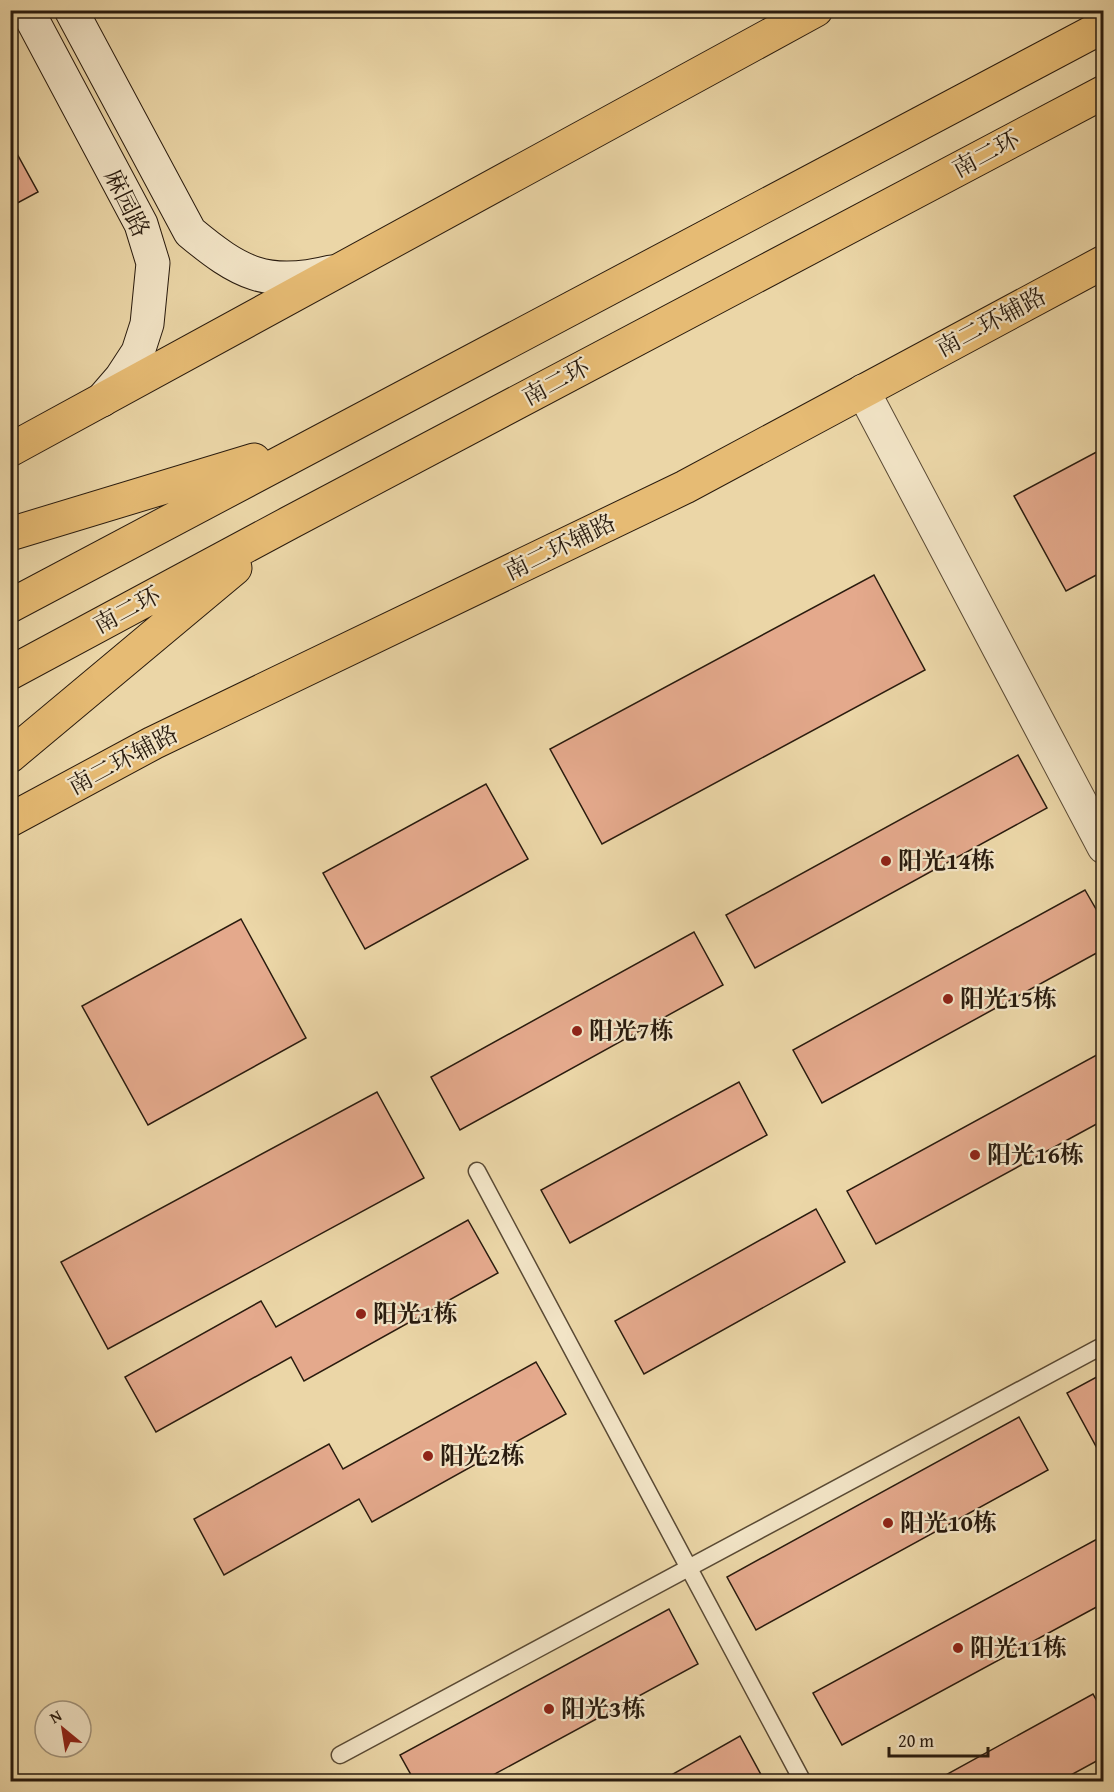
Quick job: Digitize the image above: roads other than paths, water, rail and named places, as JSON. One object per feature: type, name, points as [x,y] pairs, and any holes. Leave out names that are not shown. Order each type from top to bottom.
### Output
[{"type":"main road","name":"麻园路","points":[[27,10],[141,224],[153,263],[147,324],[138,352],[121,378],[102,400]]},
{"type":"main road","points":[[71,10],[190,232],[215,253],[242,270],[272,279],[302,279],[341,269]]},
{"type":"main road","points":[[10,450],[816,10]]},
{"type":"main road","points":[[10,606],[1104,26]]},
{"type":"main road","name":"南二环","points":[[10,673],[1104,92]]},
{"type":"main road","name":"南二环辅路","points":[[10,820],[153,743],[685,487],[1104,262]]},
{"type":"main road","points":[[863,391],[1104,847]]},
{"type":"main road","points":[[10,534],[327,438]]},
{"type":"main road","points":[[10,756],[289,523]]},
{"type":"lane","points":[[477,1171],[803,1782]]},
{"type":"lane","points":[[340,1755],[1104,1345]]},
{"type":"place","name":"阳光14栋","points":[[886,861]]},
{"type":"place","name":"阳光15栋","points":[[948,999]]},
{"type":"place","name":"阳光7栋","points":[[577,1031]]},
{"type":"place","name":"阳光16栋","points":[[975,1155]]},
{"type":"place","name":"阳光1栋","points":[[361,1314]]},
{"type":"place","name":"阳光2栋","points":[[428,1456]]},
{"type":"place","name":"阳光10栋","points":[[888,1523]]},
{"type":"place","name":"阳光11栋","points":[[958,1648]]},
{"type":"place","name":"阳光3栋","points":[[549,1709]]}]
